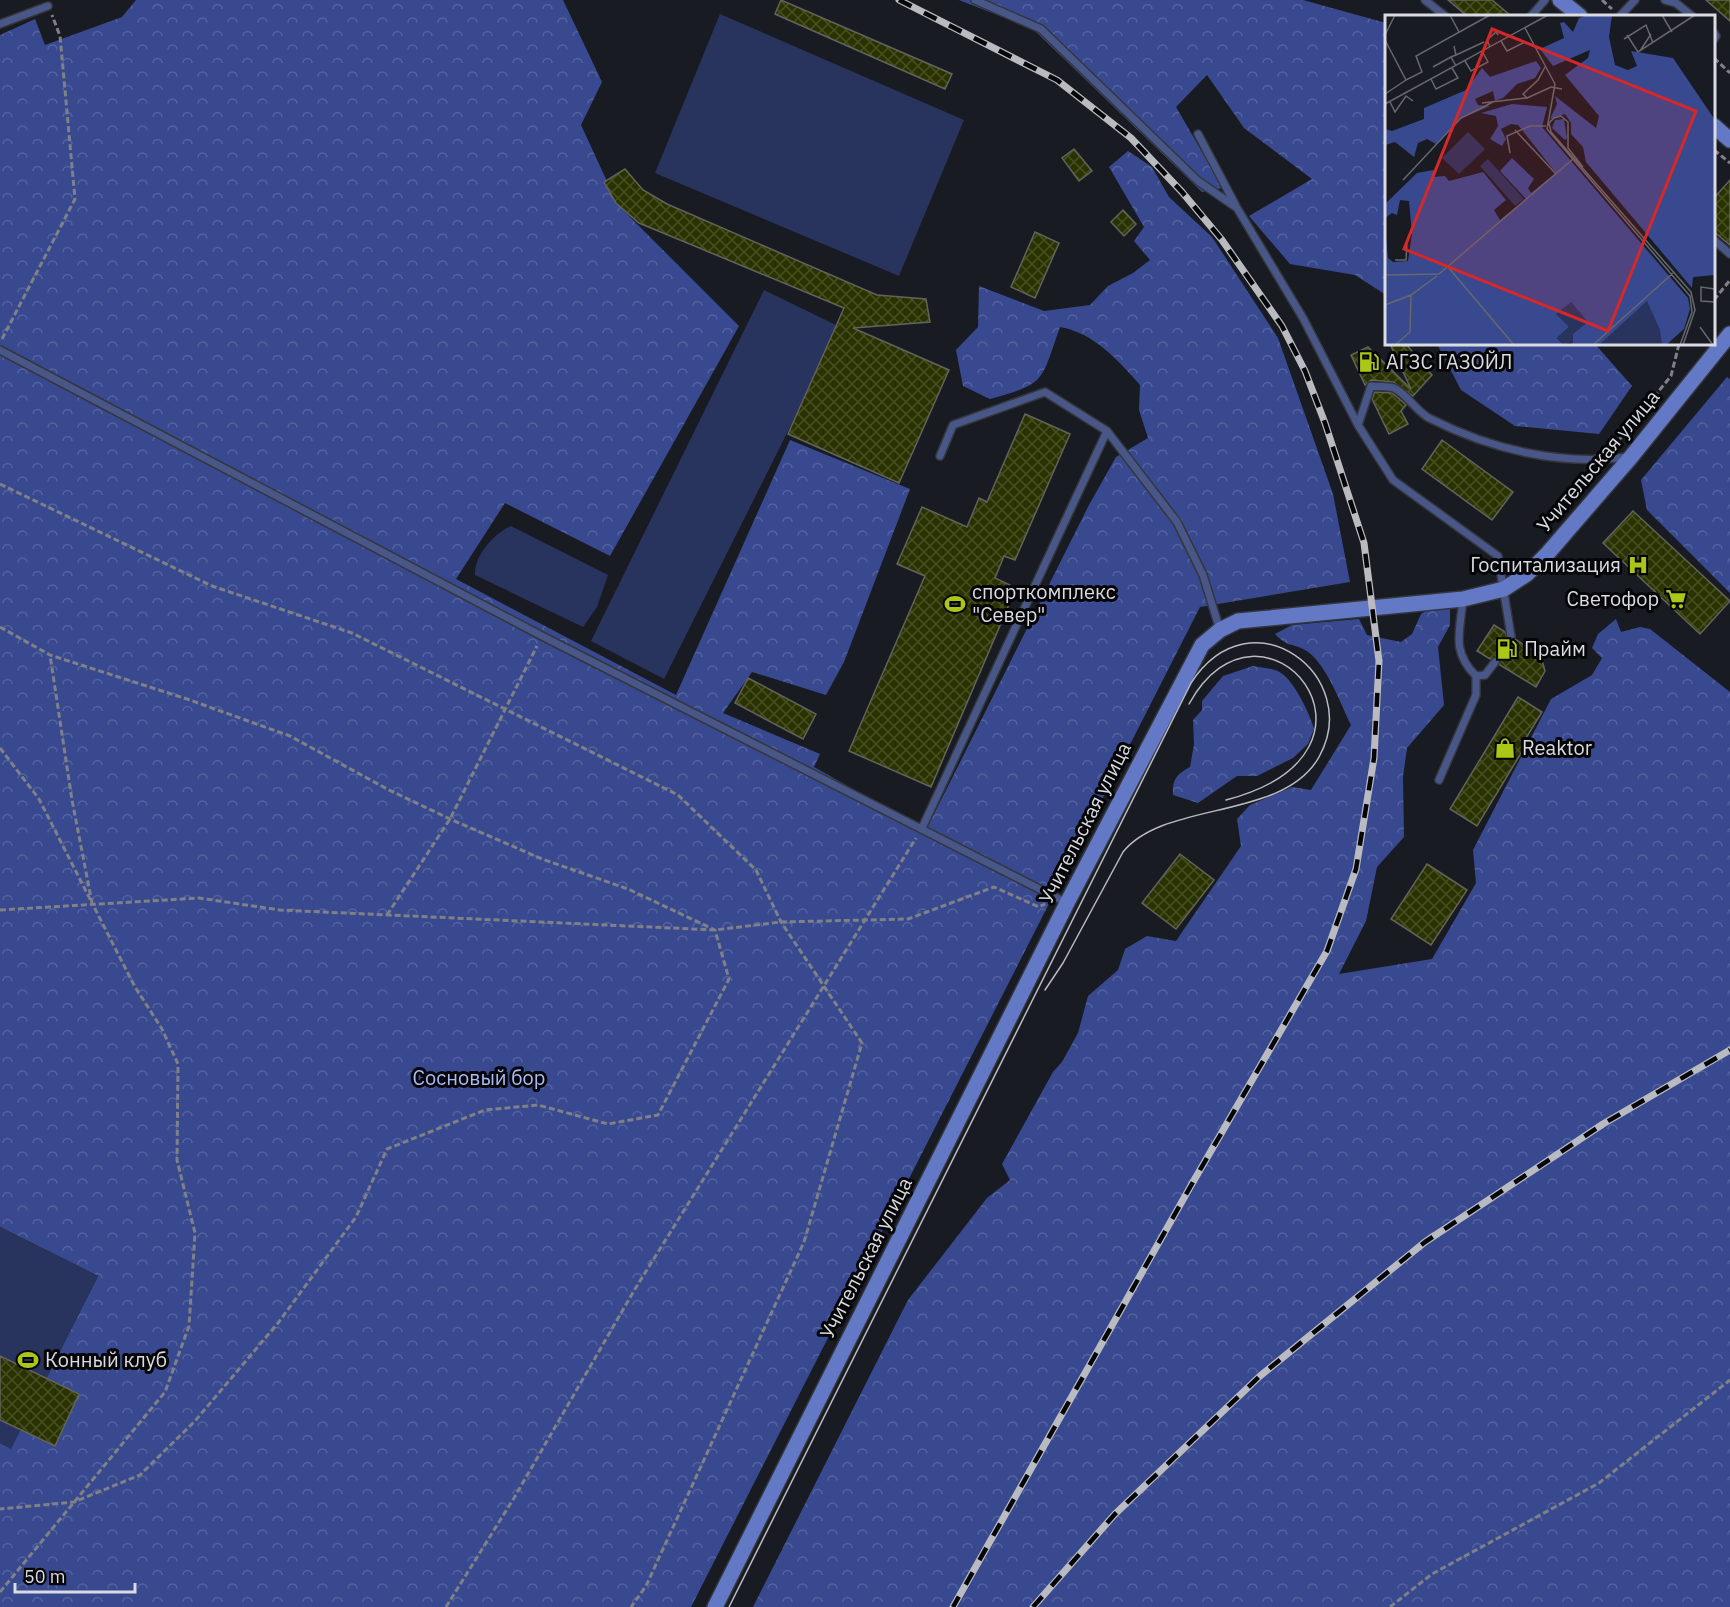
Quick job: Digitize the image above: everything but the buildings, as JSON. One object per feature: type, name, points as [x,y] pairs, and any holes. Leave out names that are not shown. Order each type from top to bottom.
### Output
[{"type":"main road","points":[[1560,0],[1580,15]]},
{"type":"main road","points":[[1715,128],[1730,140]]},
{"type":"main road","name":"Учительская улица","points":[[715,1607],[1062,900],[1202,645],[1220,630],[1238,621],[1463,599],[1504,589],[1527,574],[1548,553],[1631,457],[1730,334]]},
{"type":"lane","points":[[975,0],[1041,29],[1198,181],[1237,208]]},
{"type":"lane","points":[[1425,0],[1443,15]]},
{"type":"lane","points":[[1532,15],[1545,0]]},
{"type":"lane","points":[[1621,15],[1635,0]]},
{"type":"lane","points":[[1665,0],[1676,3],[1691,15]]},
{"type":"lane","points":[[0,24],[48,6]]},
{"type":"lane","points":[[1198,134],[1237,208],[1303,318],[1358,425],[1394,480],[1498,556],[1511,636]]},
{"type":"lane","points":[[1715,242],[1730,254]]},
{"type":"lane","points":[[0,350],[542,636],[1062,900]]},
{"type":"lane","points":[[1358,425],[1371,386],[1394,388],[1427,417],[1508,450],[1536,456],[1603,460],[1631,457]]},
{"type":"lane","points":[[940,456],[953,425],[1045,392],[1107,431],[1177,522],[1203,575],[1220,630]]},
{"type":"lane","points":[[922,828],[1107,431]]},
{"type":"lane","points":[[1439,780],[1476,695],[1476,676],[1463,663],[1458,643],[1463,599]]},
{"type":"lane","points":[[1476,676],[1485,675],[1495,662]]},
{"type":"path","points":[[0,344],[75,199],[60,36],[48,6]]},
{"type":"path","points":[[1715,60],[1730,73]]},
{"type":"path","points":[[1715,152],[1730,163]]},
{"type":"path","points":[[1715,298],[1730,280]]},
{"type":"path","points":[[1603,460],[1671,376],[1679,345]]},
{"type":"path","points":[[0,484],[212,586],[352,633],[678,795],[756,870],[781,922],[862,1043],[804,1242],[646,1586],[631,1607]]},
{"type":"path","points":[[0,627],[50,655],[187,699],[290,736],[387,789],[450,819],[542,859],[628,889],[716,930]]},
{"type":"path","points":[[387,915],[450,819],[542,636]]},
{"type":"path","points":[[50,655],[72,800],[93,903]]},
{"type":"path","points":[[0,748],[39,799],[140,997],[162,1029],[178,1064],[177,1160],[195,1233],[189,1326],[165,1392],[0,1592]]},
{"type":"path","points":[[446,1607],[514,1498],[635,1289],[922,828]]},
{"type":"path","points":[[0,910],[199,898],[280,910],[716,930],[781,922],[908,919],[994,886],[1039,907],[1062,900]]},
{"type":"path","points":[[0,1509],[74,1502],[140,1475],[195,1421],[278,1323],[356,1217],[387,1149],[485,1110],[538,1105],[608,1124],[658,1115],[729,979],[716,930]]},
{"type":"path","points":[[1390,1607],[1432,1574],[1599,1483],[1730,1380]]},
{"type":"green space","name":"Сосновый бор","points":[[136,0],[563,0],[602,82],[581,125],[618,205],[739,326],[610,556],[505,503],[456,579],[676,695],[790,440],[910,489],[844,662],[826,695],[752,672],[723,713],[820,754],[814,767],[915,824],[928,826],[1089,505],[1116,457],[1148,438],[1139,410],[1140,385],[1114,357],[1084,335],[1060,327],[1045,369],[1039,377],[1022,389],[990,399],[963,386],[956,350],[978,327],[979,286],[1044,311],[1090,305],[1108,286],[1133,273],[1150,260],[1134,241],[1144,227],[1109,167],[1128,151],[1152,167],[1169,197],[1212,237],[1278,338],[1333,494],[1350,582],[1200,607],[691,1607],[0,1607],[0,1443],[11,1448],[98,1276],[0,1227],[0,35],[35,19],[45,45],[122,17]]},
{"type":"green space","points":[[959,0],[1303,0],[1385,23],[1385,294],[1355,275],[1290,264],[1249,216],[1312,179],[1244,128],[1207,75],[1176,107],[1223,188],[1202,192],[1033,29]]},
{"type":"green space","points":[[1438,345],[1596,345],[1632,386],[1599,434],[1515,426],[1461,390]]},
{"type":"green space","points":[[1727,377],[1730,379],[1730,593],[1647,510],[1641,480]]},
{"type":"green space","points":[[1440,603],[1450,606],[1450,625],[1438,647],[1444,705],[1407,748],[1403,777],[1404,837],[1377,867],[1366,921],[1339,974],[1432,959],[1476,883],[1473,850],[1551,699],[1592,675],[1602,658],[1592,648],[1598,634],[1616,619],[1621,632],[1640,627],[1650,629],[1730,692],[1730,1607],[753,1607],[908,1300],[987,1198],[1010,1180],[1002,1164],[1053,1072],[1062,1062],[1078,1033],[1088,996],[1118,970],[1125,949],[1147,936],[1176,941],[1241,846],[1237,819],[1250,805],[1292,787],[1311,790],[1351,725],[1332,683],[1318,662],[1311,654],[1286,643],[1275,634],[1292,625],[1359,619],[1367,635],[1401,642],[1412,634],[1421,614]]},
{"type":"green space","points":[[1253,666],[1278,671],[1296,690],[1314,729],[1308,744],[1293,758],[1257,776],[1237,776],[1198,803],[1173,795],[1176,778],[1190,767],[1194,744],[1193,720],[1202,710],[1202,701],[1223,676]]},
{"type":"shaded area","points":[[720,14],[964,120],[899,276],[655,173]]},
{"type":"shaded area","points":[[764,290],[836,325],[795,417],[664,679],[591,641]]},
{"type":"shaded area","points":[[511,526],[608,575],[597,607],[583,627],[475,575],[478,560],[486,546],[498,534]]},
{"type":"shaded area","name":"Конный клуб","points":[[0,1227],[98,1276],[11,1449],[0,1443]]},
{"type":"tram line","points":[[729,1607],[1191,683],[1216,656],[1243,644],[1270,644],[1295,655],[1314,674],[1327,699],[1329,727],[1319,757],[1302,777],[1279,792],[1166,824],[1142,836],[1123,852],[1063,963],[1045,990]]},
{"type":"tram line","points":[[1189,704],[1219,668],[1252,656],[1282,663],[1305,684],[1316,713],[1309,746],[1281,776],[1226,800]]},
{"type":"railway","points":[[899,0],[1057,80],[1131,138],[1182,192],[1222,240],[1282,326],[1305,371],[1325,423],[1364,543],[1379,661],[1374,758],[1356,869],[1327,951],[1193,1182],[953,1607]]},
{"type":"railway","points":[[1033,1607],[1115,1514],[1260,1376],[1425,1242],[1603,1124],[1730,1050]]},
{"type":"place","name":"АГЗС ГАЗОЙЛ","points":[[1369,362]]},
{"type":"place","name":"Госпитализация","points":[[1638,565]]},
{"type":"place","name":"Светофор","points":[[1676,599]]},
{"type":"place","name":"спорткомплекс \"Север\"","points":[[955,604]]},
{"type":"place","name":"Прайм","points":[[1507,649]]},
{"type":"place","name":"Reaktor","points":[[1505,748]]},
{"type":"place","name":"Конный клуб","points":[[28,1360]]}]
